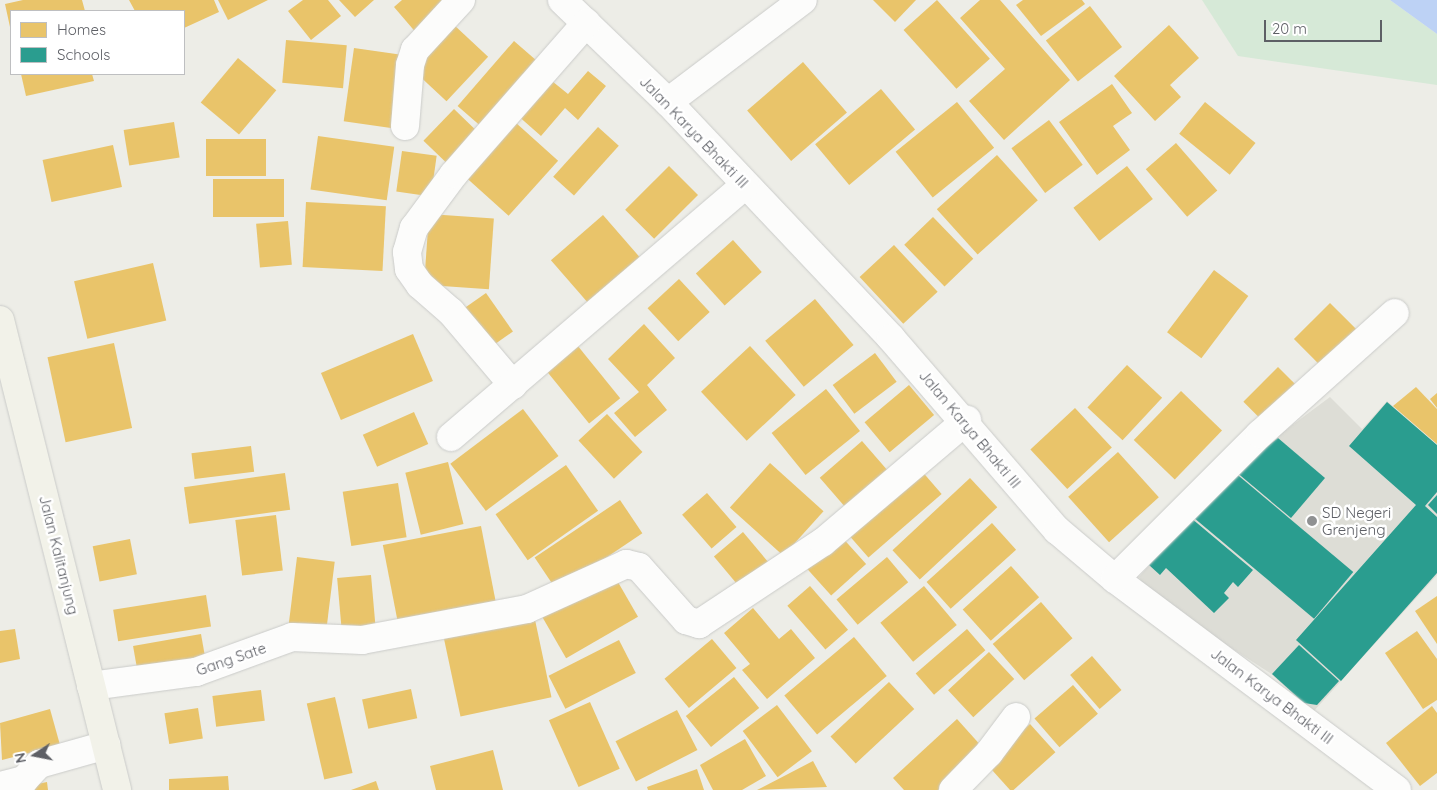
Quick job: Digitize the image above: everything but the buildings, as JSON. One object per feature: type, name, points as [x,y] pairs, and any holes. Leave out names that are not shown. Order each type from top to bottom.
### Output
[{"type":"main road","name":"Jalan Kalitanjung","points":[[0,320],[117,790]]},
{"type":"street","points":[[405,126],[410,66],[415,50],[461,0]]},
{"type":"street","name":"Jalan Karya Bhakti III","points":[[562,0],[668,102],[966,420],[1008,476],[1058,530],[1116,579],[1380,786]]},
{"type":"street","points":[[668,102],[803,0]]},
{"type":"street","points":[[513,384],[451,312],[420,285],[409,269],[407,252],[414,228],[454,174],[586,23]]},
{"type":"street","points":[[451,437],[745,186]]},
{"type":"street","points":[[1116,579],[1260,434],[1395,313]]},
{"type":"street","name":"Gang Sate","points":[[91,686],[196,672],[292,637],[340,642],[527,609],[626,564],[638,567],[686,620],[699,624],[823,542],[966,420]]},
{"type":"street","points":[[953,790],[989,753],[1016,717]]},
{"type":"street","points":[[0,786],[24,780],[39,764],[106,745]]},
{"type":"shaded area","name":"SD Negeri Grenjeng","points":[[1330,397],[1362,429],[1387,401],[1437,445],[1437,575],[1313,712],[1270,673],[1149,595],[1139,577],[1232,470]]},
{"type":"green space","points":[[1202,0],[1390,0],[1437,34],[1437,85],[1238,56]]},
{"type":"water","points":[[1390,0],[1437,0],[1437,34]]},
{"type":"place","name":"SD Negeri Grenjeng","points":[[1312,521]]}]
